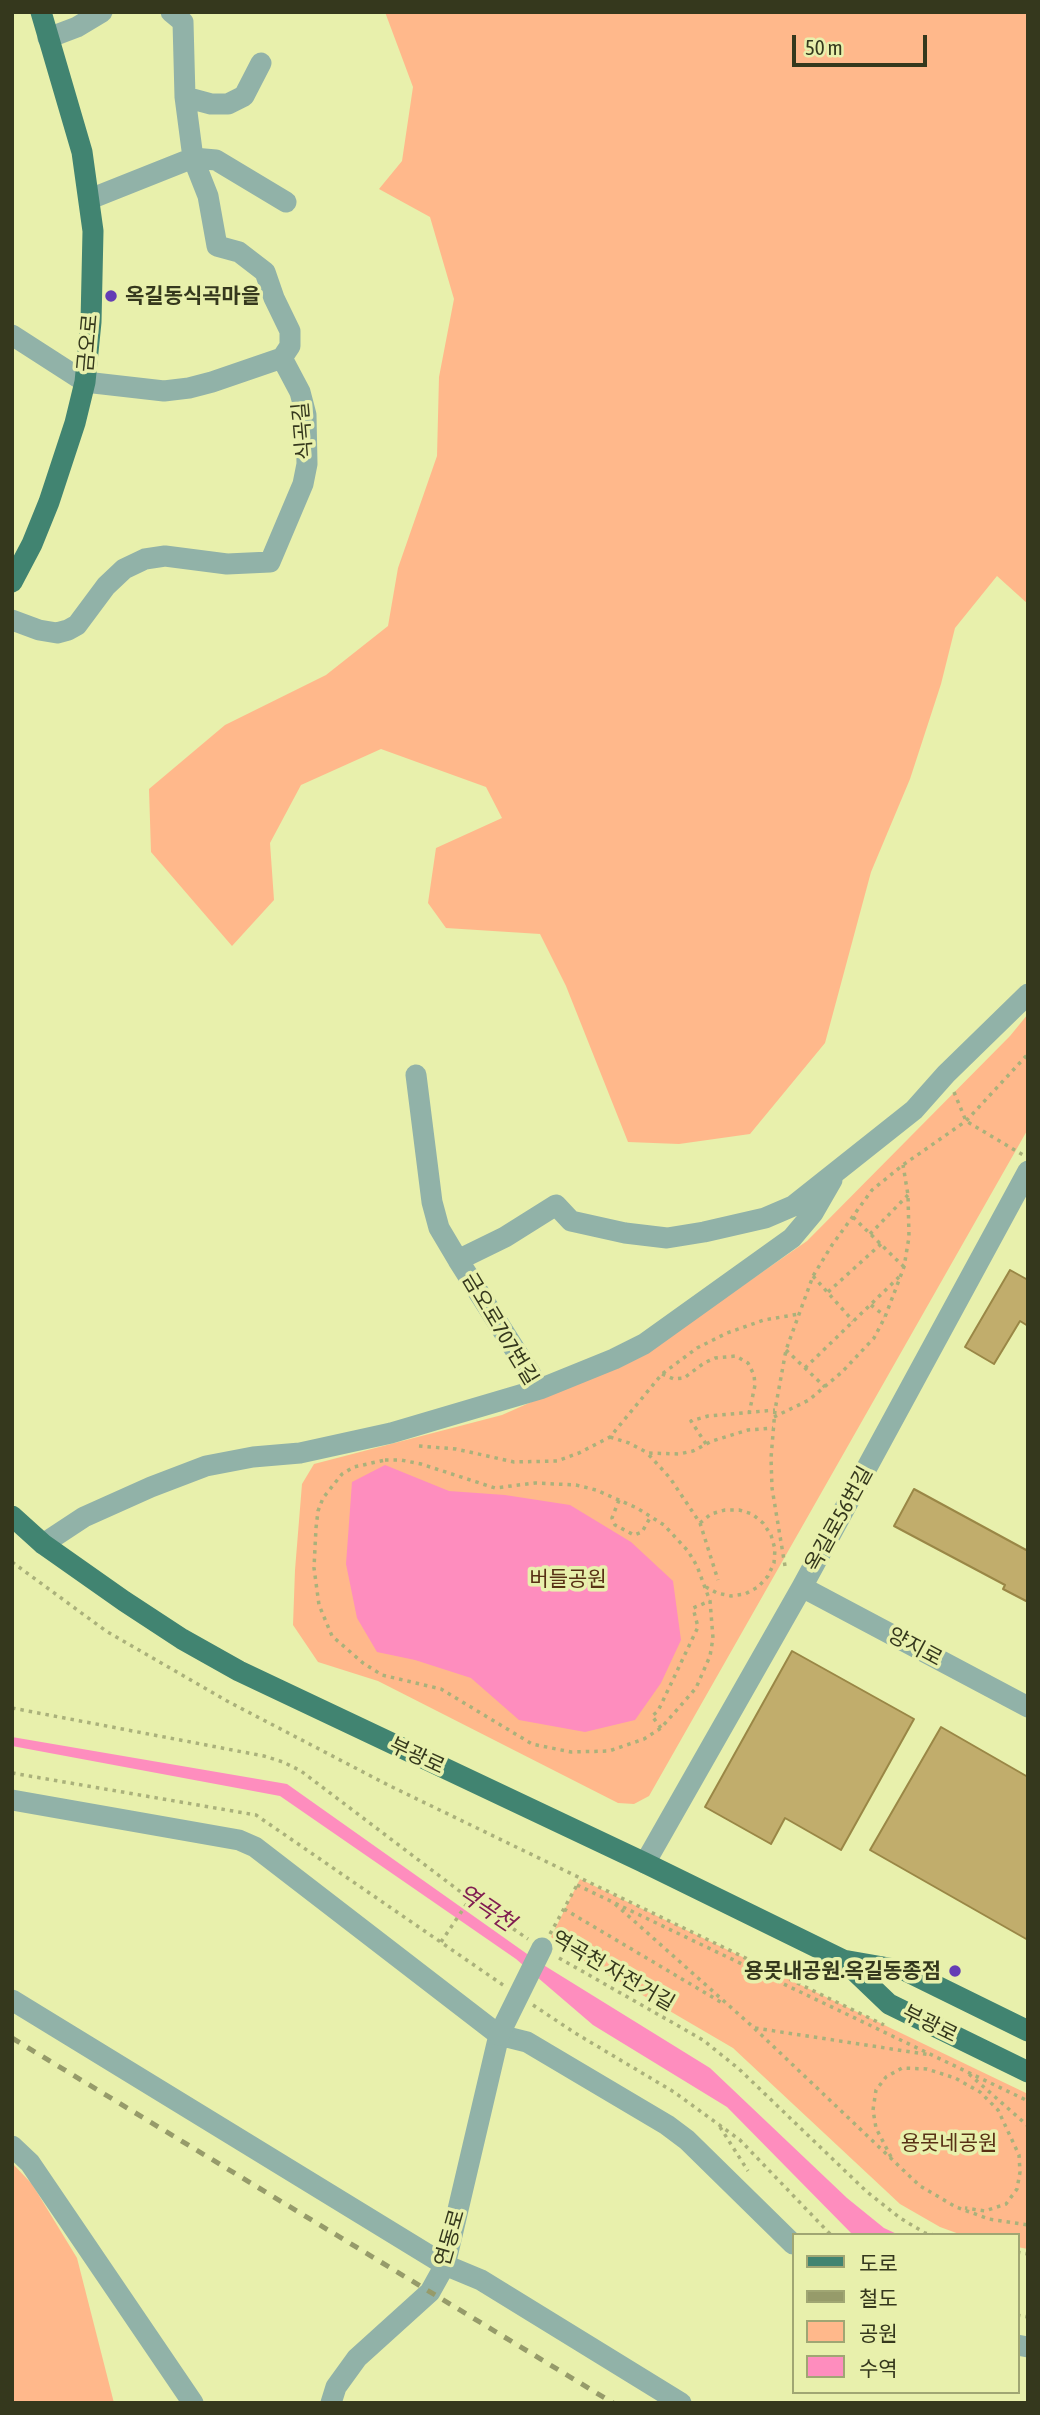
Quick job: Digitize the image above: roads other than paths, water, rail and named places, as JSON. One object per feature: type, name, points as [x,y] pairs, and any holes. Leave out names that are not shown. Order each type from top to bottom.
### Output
[{"type":"main road","name":"금오로","points":[[12,582],[32,544],[49,502],[75,424],[85,382],[93,276],[93,231],[82,152],[41,12]]},
{"type":"main road","name":"부광로","points":[[12,1516],[43,1545],[182,1639],[239,1671],[843,1960],[906,1971],[1028,2031]]},
{"type":"main road","name":"부광로","points":[[843,1960],[889,2004],[1028,2071]]},
{"type":"street","points":[[48,38],[77,27],[102,12]]},
{"type":"street","points":[[12,335],[85,382],[164,391],[189,388],[282,358],[290,346],[290,331],[265,272],[239,252],[217,246],[208,196],[193,158],[186,97],[183,22],[171,12]]},
{"type":"street","points":[[186,97],[211,104],[228,104],[244,96],[261,63]]},
{"type":"street","points":[[90,199],[193,158],[216,160],[286,202]]},
{"type":"street","name":"식곡길","points":[[12,620],[39,630],[57,633],[68,630],[77,625],[106,586],[124,569],[145,559],[165,556],[227,564],[270,562],[303,484],[307,464],[306,415],[300,392],[282,358]]},
{"type":"street","name":"금오로707번길","points":[[43,1545],[84,1517],[150,1487],[206,1466],[253,1457],[300,1453],[391,1433],[540,1389],[458,1260],[505,1237],[556,1205],[571,1221],[625,1233],[667,1238],[765,1218],[793,1206],[914,1110],[946,1074],[1028,993]]},
{"type":"street","points":[[416,1075],[432,1202],[446,1243],[458,1260]]},
{"type":"street","points":[[540,1389],[644,1344],[792,1238],[813,1213],[838,1169]]},
{"type":"street","name":"옥길로56번길","points":[[645,1863],[802,1587],[1028,1171]]},
{"type":"street","name":"양지로","points":[[802,1587],[1028,1707]]},
{"type":"street","points":[[12,1800],[239,1840],[255,1847],[499,2035],[527,2042],[677,2133],[698,2150],[792,2243]]},
{"type":"street","name":"연동로","points":[[331,2403],[336,2387],[357,2358],[430,2291],[445,2265],[499,2035],[542,1948]]},
{"type":"street","points":[[12,2000],[445,2265],[481,2280],[681,2403]]},
{"type":"street","points":[[12,2146],[30,2163],[194,2403]]},
{"type":"water","points":[[385,1465],[449,1491],[505,1495],[570,1505],[631,1542],[673,1581],[681,1640],[661,1683],[635,1720],[585,1732],[519,1720],[471,1678],[415,1660],[377,1652],[357,1618],[346,1564],[352,1482]]},
{"type":"water","points":[[12,1737],[287,1784],[537,1961],[710,2068],[847,2198],[884,2228],[895,2233],[851,2233],[727,2107],[593,2025],[516,1959],[280,1796],[12,1746]]},
{"type":"railway","points":[[12,2038],[613,2403]]},
{"type":"place","name":"옥길동식곡마을","points":[[111,296]]},
{"type":"place","name":"용못내공원.옥길동종점","points":[[955,1971]]},
{"type":"park label","name":"버들공원","points":[[568,1579]]},
{"type":"park label","name":"용못네공원","points":[[949,2143]]},
{"type":"water label","name":"역곡천","points":[[486,1908]]}]
